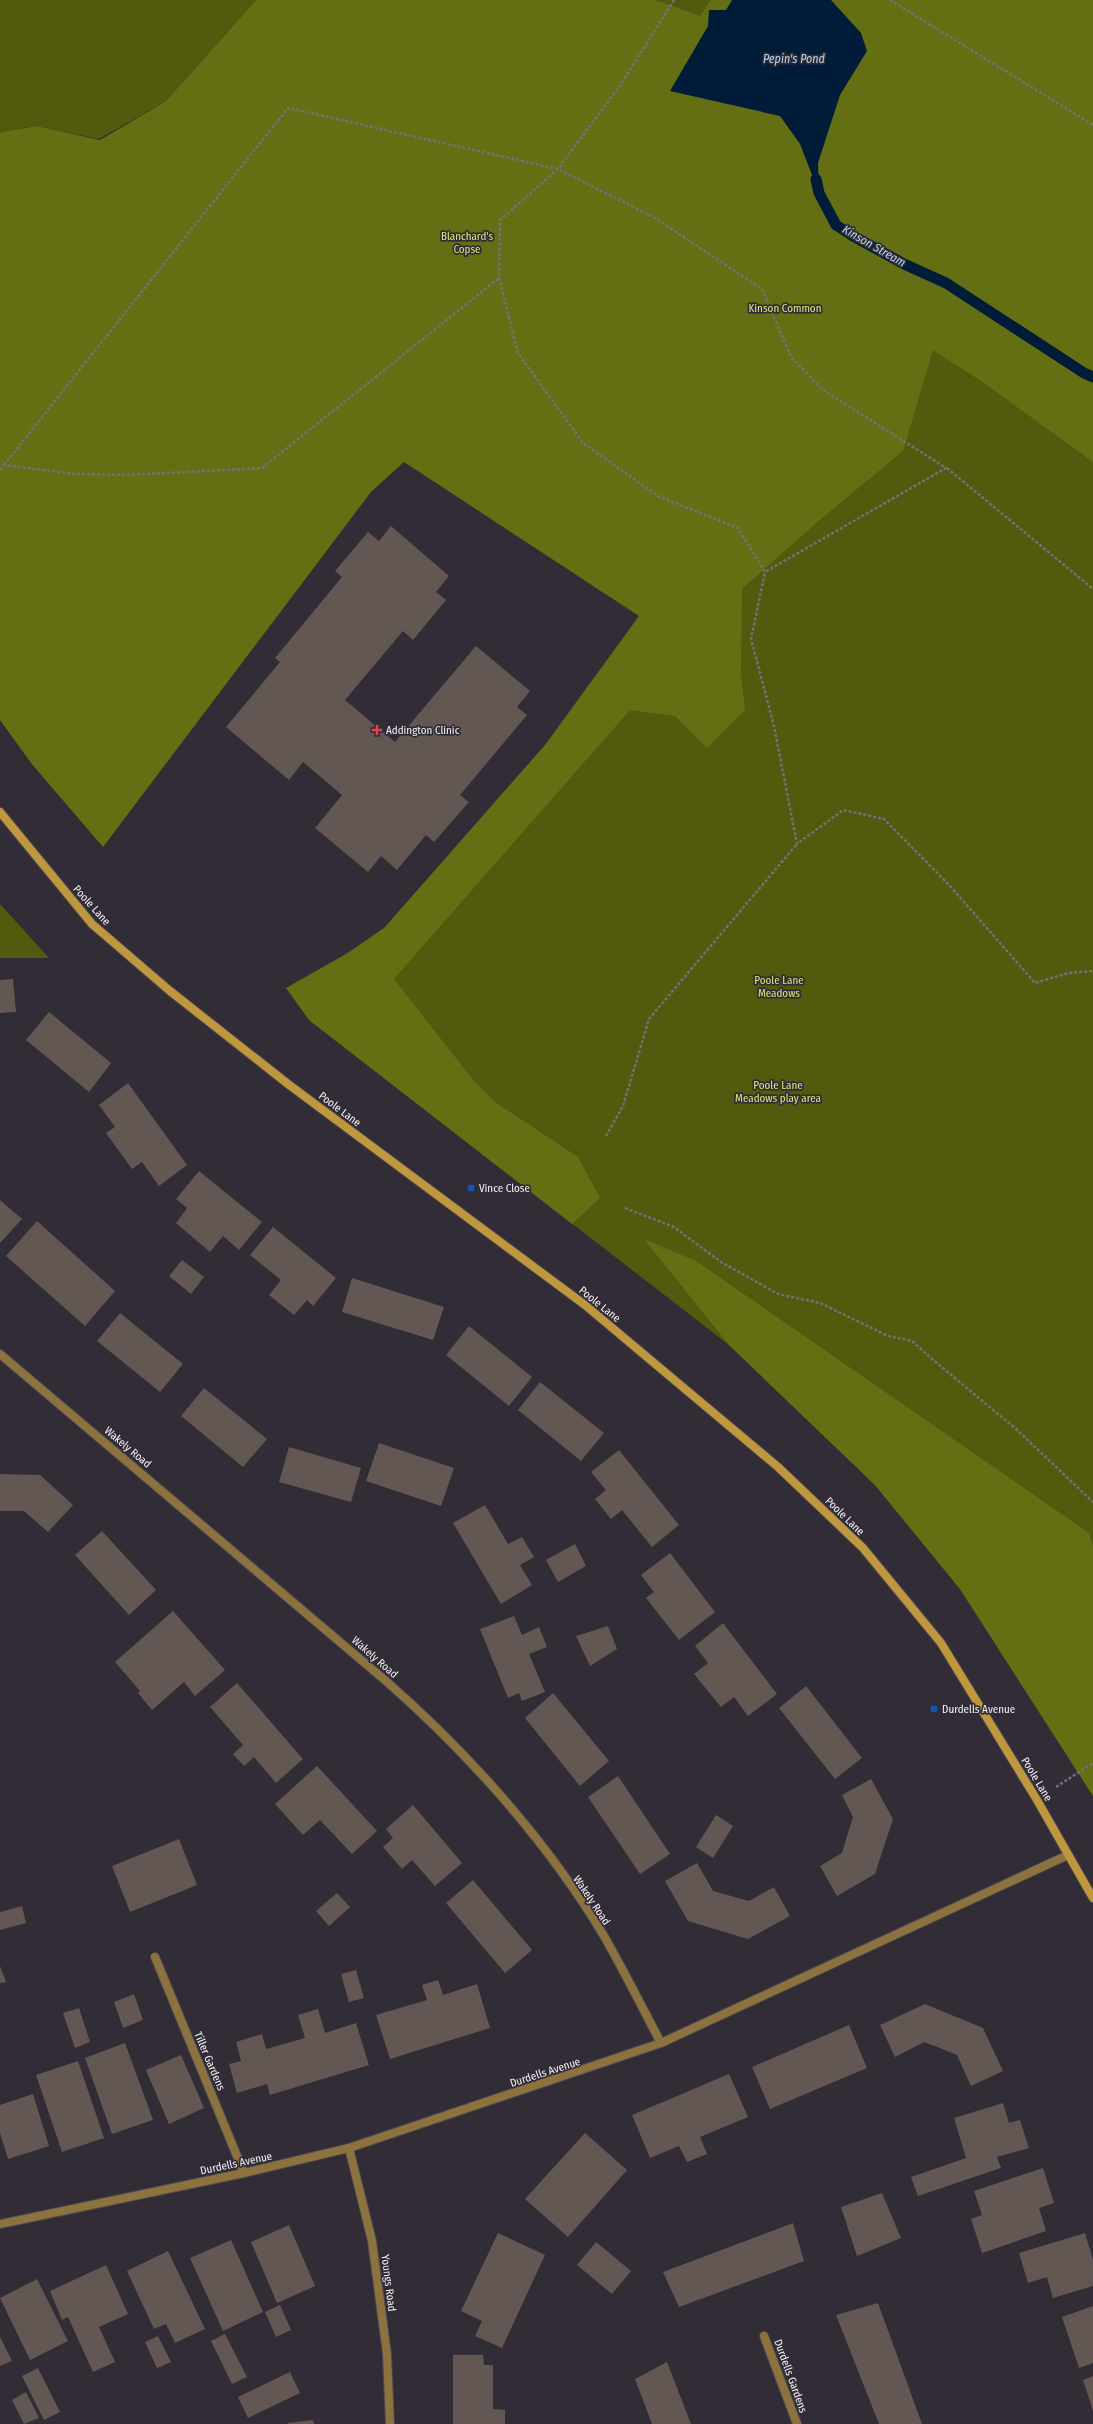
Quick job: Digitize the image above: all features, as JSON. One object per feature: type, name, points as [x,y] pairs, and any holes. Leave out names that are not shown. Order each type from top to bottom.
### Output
[{"type":"street","name":"Poole Lane","points":[[0,812],[92,924],[170,991],[288,1084],[585,1305],[778,1467],[863,1548],[941,1643],[1037,1800],[1093,1898]]},
{"type":"street","name":"Wakely Road","points":[[0,1354],[409,1701],[489,1784],[554,1862],[604,1936],[661,2043]]},
{"type":"street","name":"Durdells Avenue","points":[[0,2224],[244,2173],[349,2148],[661,2043],[1068,1855]]},
{"type":"street","name":"Tiller Gardens","points":[[155,1957],[244,2173]]},
{"type":"street","name":"Youngs Road","points":[[349,2148],[372,2241],[387,2354],[390,2424]]},
{"type":"street","name":"Durdells Gardens","points":[[764,2336],[796,2424]]},
{"type":"path","points":[[674,0],[621,84],[558,169],[500,220],[499,278],[518,354],[583,443],[658,496],[738,528],[765,572],[751,639],[774,726],[797,844]]},
{"type":"path","points":[[890,0],[1093,125]]},
{"type":"path","points":[[0,470],[288,108],[558,169],[655,218],[762,289],[791,357],[823,390],[946,468],[1093,588]]},
{"type":"path","points":[[4,465],[74,474],[128,475],[262,468],[499,278]]},
{"type":"path","points":[[765,572],[946,468]]},
{"type":"path","points":[[606,1136],[623,1106],[649,1019],[797,844],[843,810],[884,819],[950,886],[1035,983],[1068,972],[1093,971]]},
{"type":"path","points":[[625,1208],[674,1227],[721,1262],[778,1294],[820,1303],[888,1336],[912,1341],[1016,1429],[1093,1502]]},
{"type":"path","points":[[1037,1800],[1093,1763]]},
{"type":"green space","points":[[0,0],[256,0],[166,101],[99,139],[36,126],[0,132]]},
{"type":"green space","name":"Blanchard's Copse","points":[[256,0],[655,0],[700,16],[711,0],[1093,0],[1093,462],[984,383],[933,350],[903,451],[821,519],[742,589],[741,673],[745,710],[707,748],[675,716],[630,710],[394,979],[474,1081],[495,1102],[578,1157],[600,1198],[572,1224],[309,1020],[286,988],[346,954],[384,928],[545,745],[639,616],[404,462],[371,492],[103,847],[31,763],[0,720],[0,132],[37,126],[100,140],[166,101]]},
{"type":"green space","name":"Kinson Common","points":[[354,0],[1093,0],[1093,1796],[960,1589],[875,1485],[729,1345],[309,1020],[327,997],[686,614],[368,398]]},
{"type":"green space","points":[[0,904],[49,958],[0,958]]},
{"type":"green space","points":[[644,1239],[696,1261],[1089,1533],[1093,1546],[1093,1796],[960,1589],[875,1485],[729,1345]]},
{"type":"water","name":"Pepin's Pond","points":[[732,0],[831,0],[861,33],[867,51],[840,95],[818,163],[819,193],[800,144],[780,116],[670,91],[708,26],[709,10],[726,10]]},
{"type":"building","points":[[391,526],[449,576],[436,592],[446,600],[413,640],[403,631],[345,700],[395,742],[476,646],[530,691],[517,707],[527,715],[460,795],[469,802],[434,842],[426,835],[397,870],[381,856],[368,872],[315,828],[342,795],[303,762],[289,780],[226,727],[280,662],[275,658],[342,577],[335,571],[368,532],[379,541]]},
{"type":"building","points":[[13,979],[16,1012],[0,1013],[0,980]]},
{"type":"building","points":[[49,1012],[111,1063],[89,1092],[26,1040]]},
{"type":"building","points":[[128,1083],[187,1165],[159,1186],[142,1162],[132,1169],[106,1133],[115,1127],[99,1105]]},
{"type":"building","points":[[199,1171],[262,1222],[239,1250],[223,1236],[210,1252],[176,1223],[187,1208],[176,1199]]},
{"type":"building","points":[[0,1200],[22,1219],[0,1243]]},
{"type":"building","points":[[37,1221],[115,1291],[85,1326],[6,1256]]},
{"type":"building","points":[[273,1227],[336,1278],[313,1306],[307,1300],[294,1315],[269,1295],[281,1280],[250,1255]]},
{"type":"building","points":[[182,1260],[204,1277],[191,1294],[169,1276]]},
{"type":"building","points":[[352,1278],[444,1307],[433,1340],[342,1312]]},
{"type":"building","points":[[120,1313],[183,1364],[160,1392],[97,1341]]},
{"type":"building","points":[[469,1326],[532,1377],[509,1406],[446,1355]]},
{"type":"building","points":[[540,1382],[604,1433],[581,1461],[518,1410]]},
{"type":"building","points":[[204,1388],[267,1439],[243,1467],[181,1416]]},
{"type":"building","points":[[379,1443],[454,1468],[441,1506],[366,1481]]},
{"type":"building","points":[[289,1447],[361,1468],[351,1502],[279,1482]]},
{"type":"building","points":[[619,1450],[679,1525],[652,1547],[622,1510],[611,1519],[595,1499],[606,1490],[591,1472]]},
{"type":"building","points":[[0,1474],[40,1475],[73,1505],[48,1532],[24,1511],[0,1511]]},
{"type":"building","points":[[485,1505],[508,1544],[522,1537],[534,1557],[520,1565],[532,1585],[501,1604],[453,1523]]},
{"type":"building","points":[[102,1531],[156,1590],[129,1615],[75,1555]]},
{"type":"building","points":[[575,1544],[586,1566],[558,1582],[546,1560]]},
{"type":"building","points":[[670,1553],[715,1612],[679,1640],[646,1598],[654,1592],[641,1575]]},
{"type":"building","points":[[173,1611],[225,1670],[195,1696],[184,1682],[152,1710],[138,1693],[140,1691],[115,1662]]},
{"type":"building","points":[[514,1616],[522,1635],[539,1627],[547,1647],[529,1654],[545,1692],[522,1701],[519,1693],[508,1698],[480,1629]]},
{"type":"building","points":[[723,1623],[777,1694],[748,1716],[734,1697],[721,1707],[694,1674],[708,1663],[695,1646]]},
{"type":"building","points":[[608,1626],[617,1649],[590,1666],[576,1636]]},
{"type":"building","points":[[237,1683],[303,1759],[276,1783],[254,1757],[244,1766],[233,1754],[243,1745],[210,1707]]},
{"type":"building","points":[[806,1686],[862,1758],[835,1779],[779,1708]]},
{"type":"building","points":[[553,1693],[609,1761],[580,1786],[525,1718]]},
{"type":"building","points":[[317,1766],[377,1831],[352,1854],[320,1820],[303,1835],[275,1804]]},
{"type":"building","points":[[618,1776],[670,1854],[640,1874],[588,1797]]},
{"type":"building","points":[[871,1779],[893,1819],[875,1874],[837,1896],[820,1866],[842,1853],[853,1817],[842,1795]]},
{"type":"building","points":[[413,1805],[462,1863],[435,1886],[412,1860],[402,1869],[383,1847],[393,1838],[386,1829]]},
{"type":"building","points":[[716,1815],[733,1826],[713,1858],[696,1847]]},
{"type":"building","points":[[179,1839],[197,1885],[130,1912],[112,1866]]},
{"type":"building","points":[[697,1863],[713,1891],[749,1901],[774,1887],[790,1916],[748,1939],[688,1921],[665,1881]]},
{"type":"building","points":[[473,1880],[532,1950],[505,1973],[446,1903]]},
{"type":"building","points":[[337,1893],[350,1907],[329,1926],[316,1911]]},
{"type":"building","points":[[22,1906],[26,1923],[0,1930],[0,1912]]},
{"type":"building","points":[[0,1966],[6,1982],[0,1983]]},
{"type":"building","points":[[356,1970],[364,1998],[349,2002],[341,1974]]},
{"type":"building","points":[[438,1980],[443,1995],[477,1984],[490,2028],[390,2059],[376,2015],[427,2000],[422,1985]]},
{"type":"building","points":[[134,1994],[143,2020],[123,2028],[114,2002]]},
{"type":"building","points":[[925,2004],[983,2028],[1003,2071],[971,2086],[957,2055],[940,2048],[924,2042],[895,2057],[880,2025]]},
{"type":"building","points":[[79,2008],[90,2042],[75,2048],[63,2013]]},
{"type":"building","points":[[318,2009],[325,2033],[356,2023],[369,2065],[270,2095],[267,2084],[237,2093],[229,2064],[241,2061],[236,2042],[262,2034],[266,2049],[305,2038],[298,2015]]},
{"type":"building","points":[[849,2025],[867,2068],[770,2109],[752,2067]]},
{"type":"building","points":[[125,2043],[153,2120],[112,2134],[85,2058]]},
{"type":"building","points":[[181,2055],[204,2108],[169,2124],[146,2070]]},
{"type":"building","points":[[78,2061],[104,2138],[62,2152],[36,2075]]},
{"type":"building","points":[[729,2074],[748,2117],[700,2137],[707,2154],[687,2162],[679,2146],[650,2158],[632,2115]]},
{"type":"building","points":[[33,2094],[49,2146],[8,2159],[0,2133],[0,2105]]},
{"type":"building","points":[[1003,2103],[1009,2123],[1020,2120],[1029,2148],[997,2157],[1001,2168],[918,2196],[911,2177],[966,2158],[954,2118]]},
{"type":"building","points":[[585,2133],[627,2170],[568,2237],[525,2199]]},
{"type":"building","points":[[1043,2168],[1054,2203],[1039,2208],[1046,2231],[982,2253],[971,2219],[982,2215],[974,2191]]},
{"type":"building","points":[[882,2193],[901,2238],[857,2256],[841,2207]]},
{"type":"building","points":[[793,2223],[804,2261],[679,2307],[663,2272]]},
{"type":"building","points":[[289,2225],[315,2286],[277,2303],[251,2242]]},
{"type":"building","points":[[498,2233],[545,2255],[502,2348],[475,2336],[482,2321],[461,2311]]},
{"type":"building","points":[[1085,2233],[1093,2260],[1093,2286],[1053,2298],[1047,2277],[1028,2283],[1019,2253]]},
{"type":"building","points":[[231,2240],[263,2312],[223,2331],[190,2258]]},
{"type":"building","points":[[596,2242],[631,2271],[612,2294],[577,2265]]},
{"type":"building","points":[[168,2251],[205,2329],[175,2343],[166,2324],[154,2329],[127,2271]]},
{"type":"building","points":[[106,2265],[128,2314],[99,2327],[115,2362],[93,2372],[68,2317],[62,2320],[50,2291]]},
{"type":"building","points":[[37,2279],[68,2341],[30,2360],[0,2298]]},
{"type":"building","points":[[878,2303],[922,2424],[879,2424],[836,2315]]},
{"type":"building","points":[[280,2305],[291,2330],[276,2337],[265,2312]]},
{"type":"building","points":[[1093,2306],[1093,2363],[1079,2368],[1062,2317]]},
{"type":"building","points":[[225,2334],[247,2377],[232,2384],[211,2341]]},
{"type":"building","points":[[158,2336],[171,2362],[157,2368],[145,2342]]},
{"type":"building","points":[[0,2337],[12,2361],[0,2366]]},
{"type":"building","points":[[453,2355],[483,2355],[484,2365],[493,2365],[493,2409],[505,2410],[505,2424],[453,2424]]},
{"type":"building","points":[[667,2362],[691,2424],[652,2424],[635,2379]]},
{"type":"building","points":[[38,2368],[60,2412],[44,2420],[22,2376]]},
{"type":"building","points":[[290,2372],[300,2393],[248,2418],[238,2397]]},
{"type":"building","points":[[1093,2376],[1093,2411],[1083,2380]]},
{"type":"building","points":[[26,2392],[39,2418],[24,2424],[12,2400]]},
{"type":"building","points":[[313,2420],[314,2424],[288,2424],[288,2423]]},
{"type":"waterway","name":"Kinson Stream","points":[[816,179],[819,193],[836,225],[904,264],[946,283],[1084,373],[1093,377]]},
{"type":"place","name":"Addington Clinic","points":[[377,730]]},
{"type":"place","name":"Vince Close","points":[[471,1188]]},
{"type":"place","name":"Durdells Avenue","points":[[934,1709]]},
{"type":"park label","name":"Poole Lane Meadows","points":[[779,986]]},
{"type":"park label","name":"Poole Lane Meadows play area","points":[[778,1091]]}]
